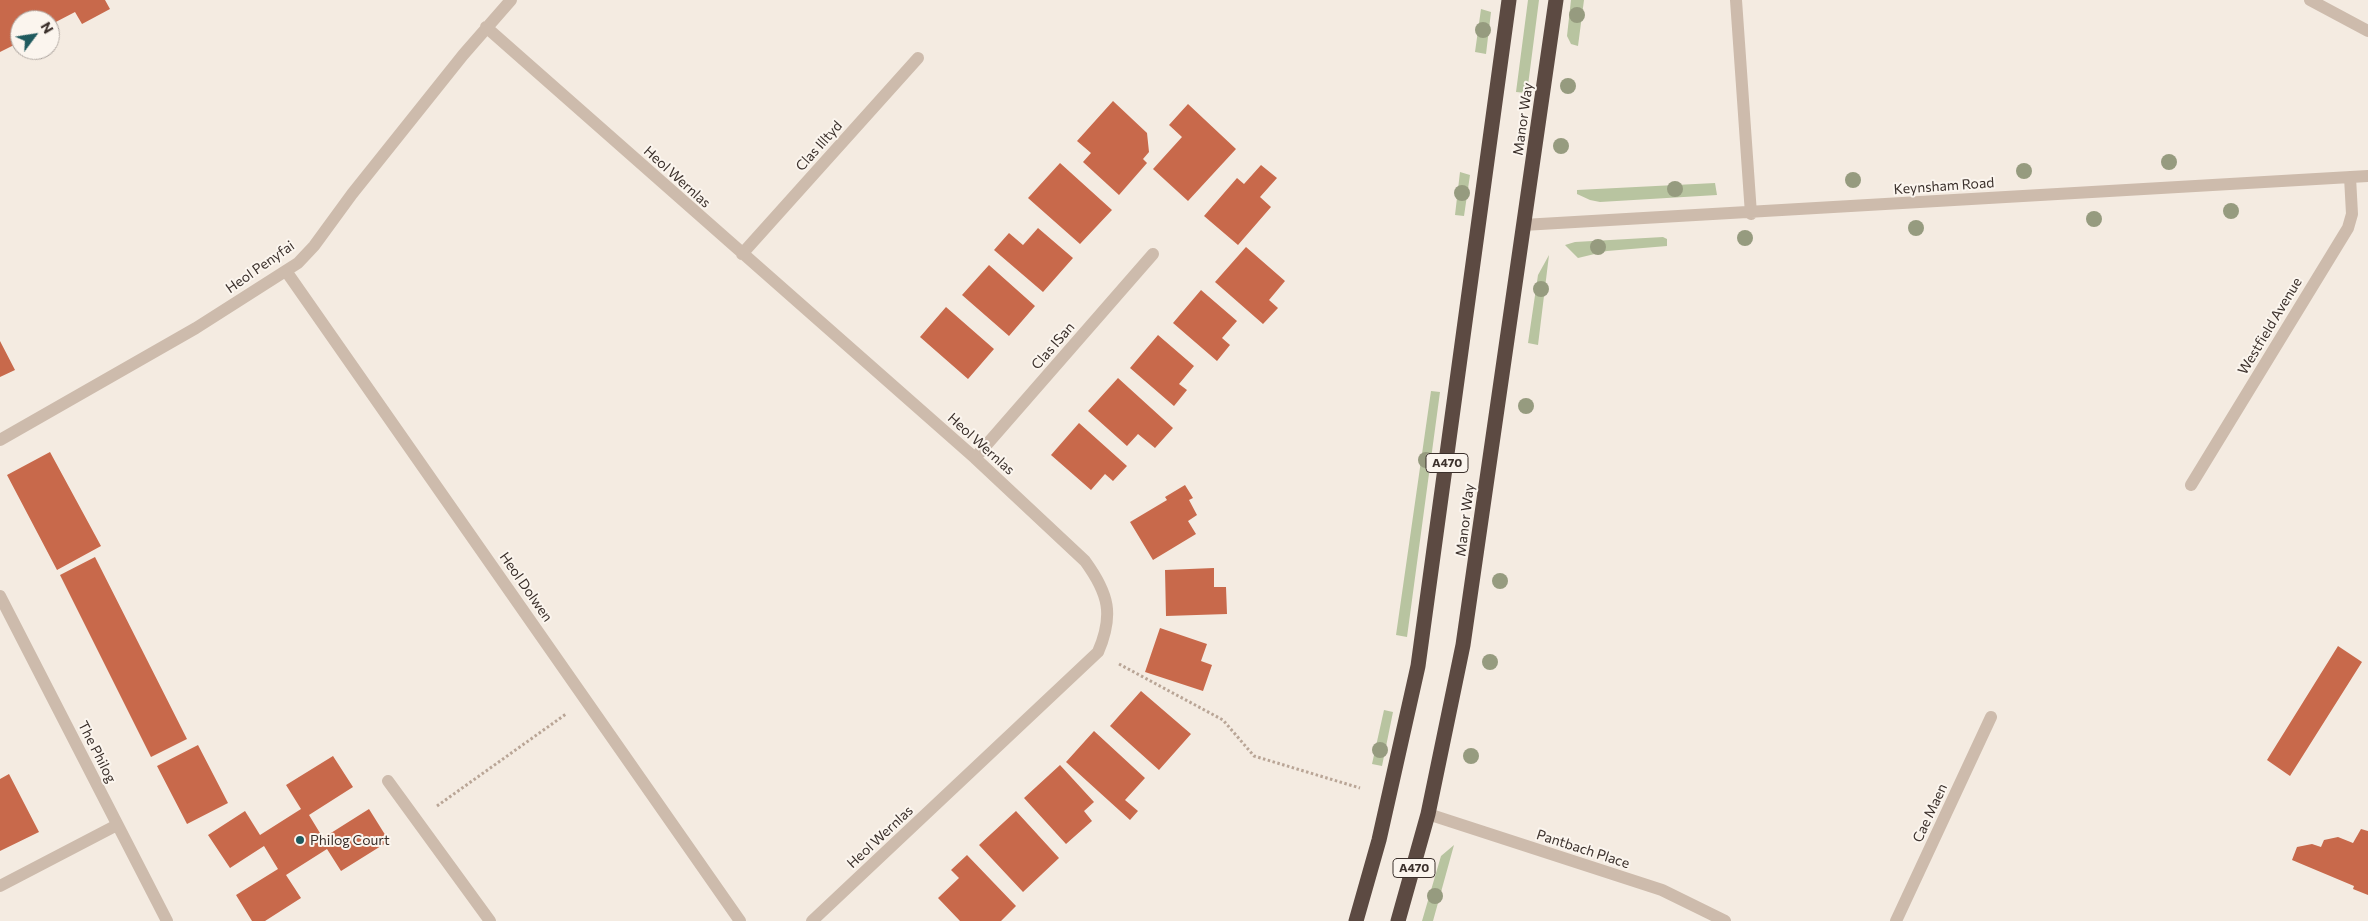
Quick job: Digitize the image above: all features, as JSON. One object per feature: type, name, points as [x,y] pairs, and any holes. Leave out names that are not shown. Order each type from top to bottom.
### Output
[{"type":"highway","name":"Manor Way","points":[[1356,921],[1379,840],[1418,666],[1509,0]]},
{"type":"highway","name":"Manor Way","points":[[1398,921],[1428,814],[1463,645],[1556,0]]},
{"type":"street","name":"Heol Penyfai","points":[[0,440],[196,328],[286,271],[314,246],[352,194],[486,27],[511,0]]},
{"type":"street","points":[[1736,0],[1751,214]]},
{"type":"street","points":[[2310,0],[2368,31]]},
{"type":"street","name":"Heol Wernlas","points":[[486,27],[976,458],[1085,561],[1100,581],[1109,610],[1106,633],[1098,652],[812,921]]},
{"type":"street","name":"Clas Illtyd","points":[[742,254],[918,58]]},
{"type":"street","name":"Keynsham Road","points":[[1523,225],[1751,214],[2124,189],[2368,176]]},
{"type":"street","name":"Westfield Avenue","points":[[2191,484],[2348,228],[2352,214],[2350,177]]},
{"type":"street","name":"Clas ISan","points":[[976,458],[1153,254]]},
{"type":"street","name":"Heol Dolwen","points":[[286,271],[587,699],[740,921]]},
{"type":"street","name":"The Philog","points":[[0,596],[167,921]]},
{"type":"street","name":"Cae Maen","points":[[1896,921],[1991,717]]},
{"type":"street","points":[[388,781],[490,921]]},
{"type":"street","name":"Pantbach Place","points":[[1428,814],[1662,890],[1725,921]]},
{"type":"street","points":[[0,886],[117,825]]},
{"type":"path","points":[[1098,652],[1223,720],[1254,756],[1360,788]]},
{"type":"path","points":[[417,820],[587,699]]},
{"type":"green space","points":[[1528,0],[1539,0],[1527,93],[1516,92]]},
{"type":"green space","points":[[1571,0],[1584,0],[1578,46],[1571,44],[1567,36]]},
{"type":"green space","points":[[1481,9],[1491,12],[1486,54],[1475,52]]},
{"type":"green space","points":[[1460,172],[1470,175],[1464,216],[1455,215]]},
{"type":"green space","points":[[1715,183],[1717,195],[1600,202],[1577,194],[1577,190]]},
{"type":"green space","points":[[1663,237],[1667,239],[1667,246],[1607,251],[1578,258],[1565,245],[1575,242]]},
{"type":"green space","points":[[1549,255],[1538,345],[1528,343],[1538,275]]},
{"type":"green space","points":[[1431,391],[1440,392],[1407,637],[1396,635]]},
{"type":"green space","points":[[1384,710],[1393,712],[1382,766],[1372,764]]},
{"type":"green space","points":[[1454,845],[1433,921],[1422,921],[1441,856]]},
{"type":"building","points":[[0,0],[105,0],[110,9],[82,24],[75,12],[60,20],[60,10],[10,10],[10,47],[0,52]]},
{"type":"building","points":[[1113,101],[1147,133],[1149,152],[1143,159],[1147,163],[1119,195],[1083,162],[1091,153],[1077,141]]},
{"type":"building","points":[[1188,104],[1236,149],[1188,201],[1153,169],[1182,137],[1169,125]]},
{"type":"building","points":[[1060,163],[1112,210],[1080,244],[1028,198]]},
{"type":"building","points":[[1261,165],[1277,178],[1260,197],[1271,207],[1238,245],[1204,216],[1237,178],[1244,184]]},
{"type":"building","points":[[1038,228],[1073,258],[1043,292],[994,250],[1009,233],[1023,245]]},
{"type":"building","points":[[1246,247],[1285,281],[1269,300],[1278,308],[1263,324],[1215,282]]},
{"type":"building","points":[[989,265],[1035,306],[1009,336],[962,295]]},
{"type":"building","points":[[1201,290],[1237,321],[1222,338],[1230,345],[1217,361],[1173,323]]},
{"type":"building","points":[[946,307],[994,349],[968,379],[920,337]]},
{"type":"building","points":[[1158,335],[1194,366],[1179,384],[1187,390],[1174,406],[1130,368]]},
{"type":"building","points":[[0,341],[15,370],[0,377]]},
{"type":"building","points":[[1118,378],[1173,428],[1155,448],[1138,434],[1127,446],[1088,411]]},
{"type":"building","points":[[1079,423],[1127,466],[1113,481],[1105,474],[1091,490],[1051,455]]},
{"type":"building","points":[[50,452],[101,546],[57,570],[7,475]]},
{"type":"building","points":[[1185,485],[1193,498],[1189,500],[1197,515],[1188,521],[1196,534],[1153,560],[1130,522],[1167,500],[1165,497]]},
{"type":"building","points":[[95,557],[187,739],[151,757],[60,575]]},
{"type":"building","points":[[1214,568],[1214,587],[1226,587],[1227,614],[1166,616],[1165,570]]},
{"type":"building","points":[[1160,628],[1207,644],[1201,661],[1212,665],[1203,691],[1145,672]]},
{"type":"building","points":[[2338,646],[2362,662],[2290,776],[2267,760]]},
{"type":"building","points":[[1141,691],[1191,734],[1159,770],[1110,726]]},
{"type":"building","points":[[1094,731],[1145,778],[1125,800],[1138,811],[1130,820],[1066,762]]},
{"type":"building","points":[[198,745],[228,803],[187,824],[157,766]]},
{"type":"building","name":"Philog Court","points":[[333,756],[353,787],[309,815],[323,838],[369,809],[389,841],[341,871],[327,849],[286,875],[301,898],[265,921],[252,921],[236,895],[278,869],[264,846],[230,868],[208,835],[245,811],[260,835],[301,809],[286,785]]},
{"type":"building","points":[[1060,765],[1094,802],[1084,811],[1092,821],[1066,844],[1024,798]]},
{"type":"building","points":[[9,774],[39,832],[0,851],[0,779]]},
{"type":"building","points":[[1016,811],[1059,858],[1023,892],[979,845]]},
{"type":"building","points":[[2361,829],[2368,831],[2368,895],[2353,889],[2354,886],[2292,860],[2297,847],[2312,844],[2321,847],[2324,840],[2338,837],[2353,843]]},
{"type":"building","points":[[967,855],[1016,906],[1001,921],[960,921],[938,898],[959,878],[951,870]]},
{"type":"place","name":"Philog Court","points":[[300,840]]}]
